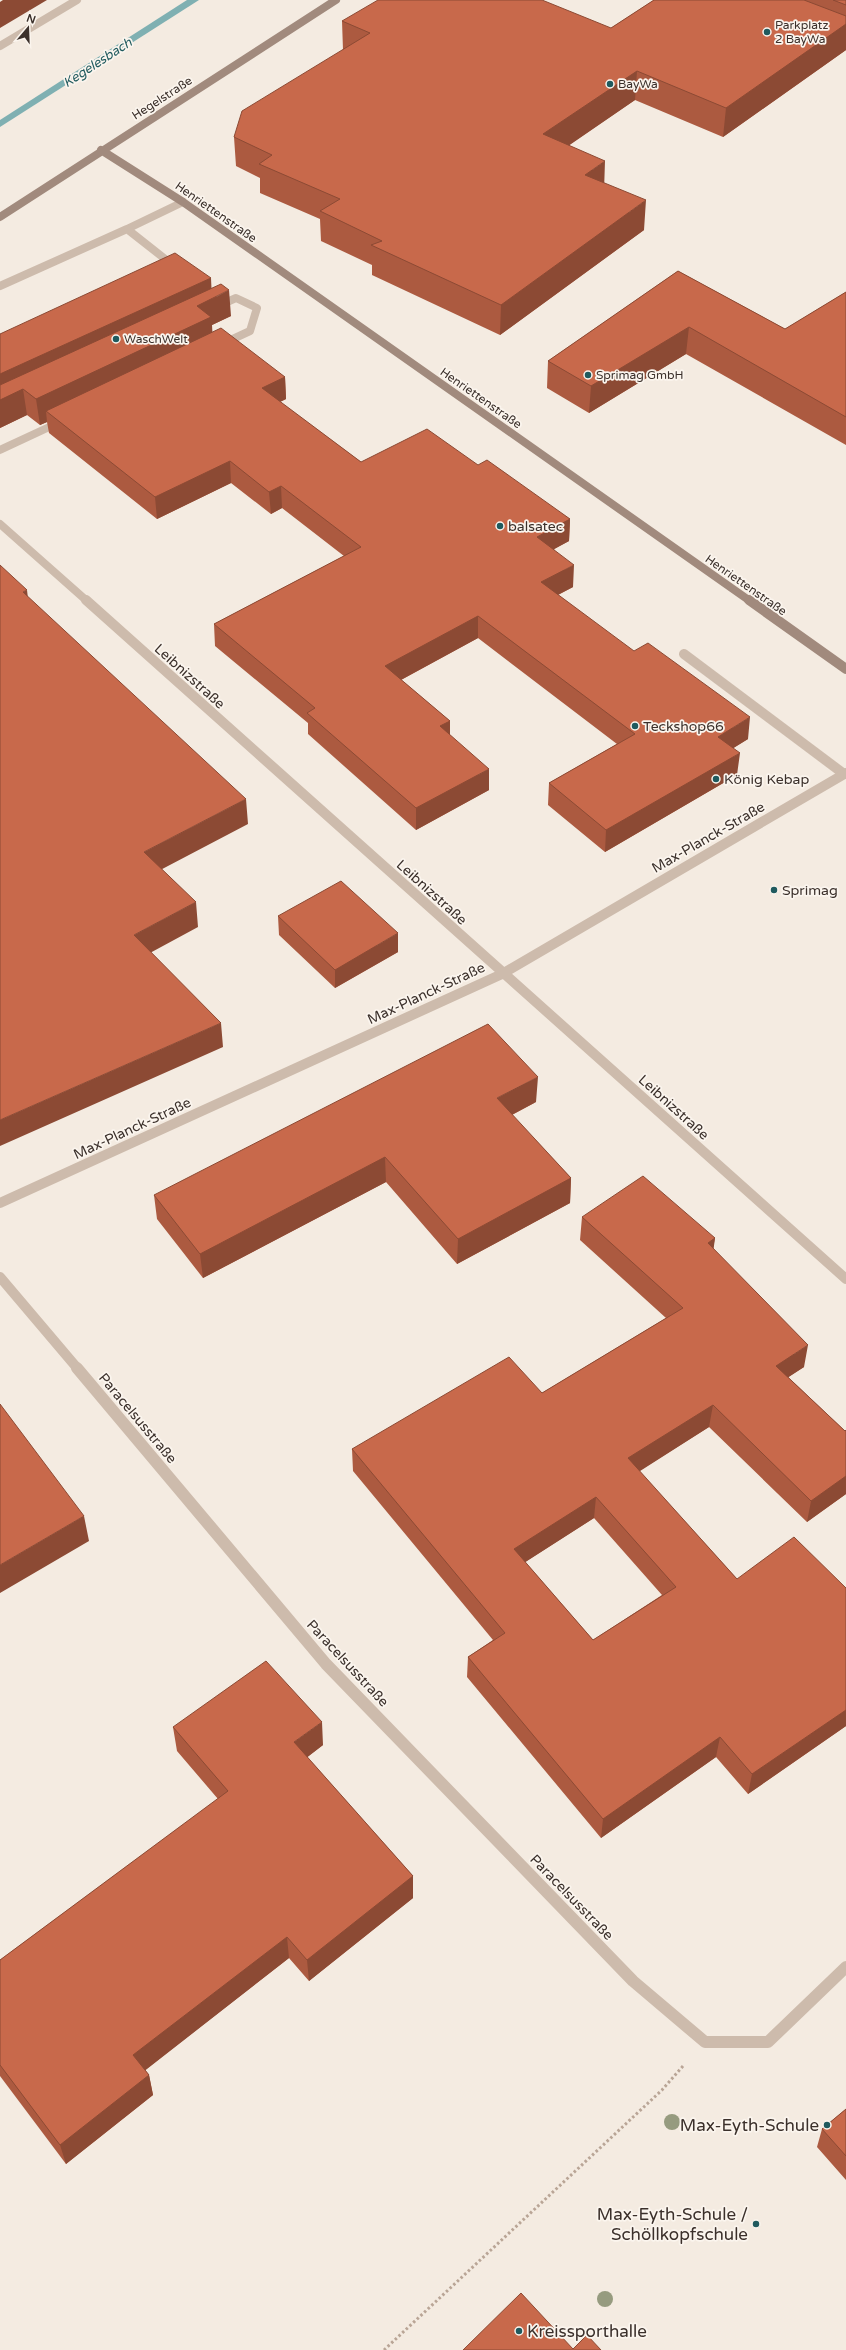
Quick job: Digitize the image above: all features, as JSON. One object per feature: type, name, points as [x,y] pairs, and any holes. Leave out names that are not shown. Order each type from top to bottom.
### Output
[{"type":"street","points":[[0,46],[77,0]]},
{"type":"street","name":"Hegelstraße","points":[[0,217],[101,150],[336,0]]},
{"type":"street","name":"Henriettenstraße","points":[[101,150],[183,202],[846,669]]},
{"type":"street","points":[[0,286],[183,202]]},
{"type":"street","points":[[127,229],[175,266],[168,269]]},
{"type":"street","points":[[208,311],[236,298],[257,308],[250,331],[214,348]]},
{"type":"street","points":[[0,450],[64,419]]},
{"type":"street","name":"Leibnizstraße","points":[[0,524],[502,974],[846,1279]]},
{"type":"street","points":[[684,654],[845,773]]},
{"type":"street","name":"Max-Planck-Straße","points":[[0,1203],[502,974],[845,773]]},
{"type":"street","name":"Paracelsusstraße","points":[[0,1277],[326,1664],[633,1981],[705,2042]]},
{"type":"street","points":[[705,2042],[768,2042],[846,1967]]},
{"type":"path","points":[[384,2350],[662,2090],[705,2042]]},
{"type":"building","points":[[378,0],[542,0],[611,28],[654,0],[804,0],[846,16],[846,24],[726,108],[637,71],[543,134],[605,161],[585,175],[646,200],[501,305],[371,245],[382,241],[320,211],[340,199],[259,164],[272,155],[234,137],[242,111],[370,33],[342,21]]},
{"type":"building","points":[[833,0],[846,0],[846,5]]},
{"type":"building","points":[[175,253],[211,278],[0,374],[0,334]]},
{"type":"building","points":[[678,271],[785,329],[846,292],[846,417],[689,327],[591,386],[548,361]]},
{"type":"building","points":[[221,284],[229,290],[197,306],[211,317],[36,399],[23,389],[0,400],[0,385]]},
{"type":"building","points":[[221,328],[285,377],[262,388],[361,462],[427,429],[478,465],[487,460],[570,519],[537,537],[574,565],[541,582],[634,651],[648,643],[750,717],[718,737],[740,753],[606,830],[549,783],[635,734],[478,616],[385,666],[450,721],[440,726],[489,769],[416,808],[307,713],[315,708],[214,624],[361,547],[281,486],[269,492],[230,461],[155,497],[46,411]]},
{"type":"building","points":[[0,565],[27,590],[23,592],[246,799],[144,852],[196,902],[134,935],[221,1023],[0,1120]]},
{"type":"building","points":[[341,881],[398,933],[335,970],[278,916]]},
{"type":"building","points":[[488,1024],[538,1077],[497,1098],[571,1178],[458,1239],[385,1157],[200,1254],[154,1195]]},
{"type":"building","points":[[643,1176],[715,1238],[708,1243],[808,1345],[776,1366],[845,1431],[846,1430],[846,1476],[811,1501],[713,1405],[628,1458],[737,1579],[794,1537],[846,1588],[846,1710],[752,1774],[720,1737],[603,1819],[468,1657],[505,1633],[352,1449],[509,1357],[542,1393],[683,1308],[582,1217]],"holes":[[[596,1497],[676,1587],[593,1640],[514,1549]]]},
{"type":"building","points":[[0,1404],[84,1516],[0,1565]]},
{"type":"building","points":[[266,1661],[322,1722],[294,1742],[413,1876],[307,1960],[287,1937],[133,2055],[149,2075],[60,2145],[0,2065],[0,1960],[228,1791],[173,1727]]},
{"type":"building","points":[[846,2109],[846,2156],[822,2129]]},
{"type":"building","points":[[521,2293],[573,2349],[587,2335],[601,2350],[463,2350]]},
{"type":"waterway","name":"Kegelesbach","points":[[0,124],[194,0]]},
{"type":"place","name":"Parkplatz 2 BayWa","points":[[767,32]]},
{"type":"place","name":"BayWa","points":[[610,84]]},
{"type":"place","name":"WaschWelt","points":[[116,339]]},
{"type":"place","name":"Sprimag GmbH","points":[[588,375]]},
{"type":"place","name":"balsatec","points":[[500,526]]},
{"type":"place","name":"Teckshop66","points":[[635,726]]},
{"type":"place","name":"König Kebap","points":[[716,779]]},
{"type":"place","name":"Sprimag","points":[[774,890]]},
{"type":"place","name":"Max-Eyth-Schule","points":[[827,2125]]},
{"type":"place","name":"Max-Eyth-Schule / Schöllkopfschule","points":[[756,2224]]},
{"type":"place","name":"Kreissporthalle","points":[[519,2331]]}]
